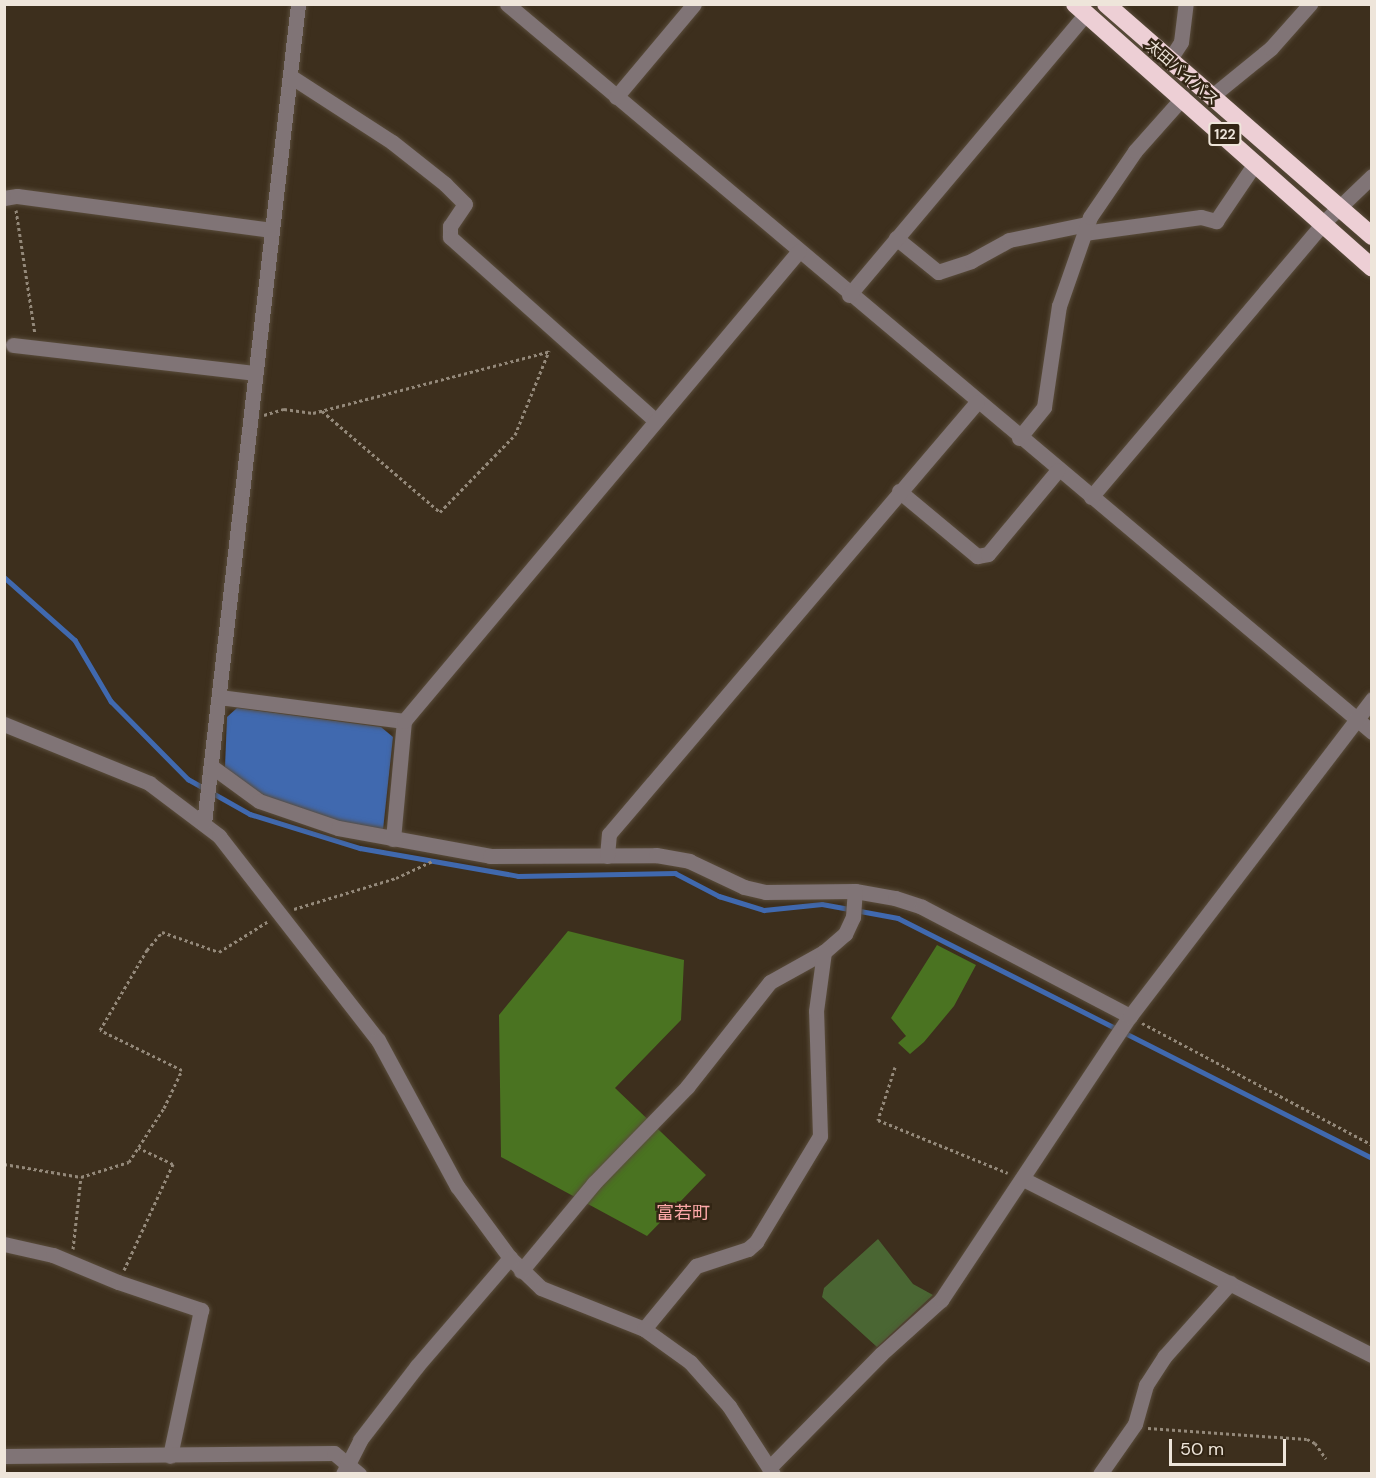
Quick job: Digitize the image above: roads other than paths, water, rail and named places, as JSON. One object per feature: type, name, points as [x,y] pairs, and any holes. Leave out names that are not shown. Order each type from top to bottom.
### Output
[{"type":"highway","name":"太田バイパス","points":[[1106,4],[1371,236]]},
{"type":"highway","name":"太田バイパス","points":[[1080,9],[1183,97],[1371,268]]},
{"type":"street","points":[[204,823],[298,4]]},
{"type":"street","points":[[507,4],[849,295],[1371,732]]},
{"type":"street","points":[[616,97],[694,4]]},
{"type":"street","points":[[1170,59],[1181,42],[1186,4]]},
{"type":"street","points":[[1212,96],[1271,48],[1310,4]]},
{"type":"street","points":[[849,295],[1080,9]]},
{"type":"street","points":[[290,76],[392,142],[465,204],[450,226],[450,237],[656,421]]},
{"type":"street","points":[[1019,438],[1044,407],[1059,306],[1086,229],[1135,151],[1183,97]]},
{"type":"street","points":[[896,238],[938,272],[971,261],[1009,240],[1086,229],[1202,217],[1216,221],[1256,162]]},
{"type":"street","points":[[1091,497],[1338,205],[1371,176]]},
{"type":"street","points":[[9,197],[272,230]]},
{"type":"street","points":[[393,839],[404,721],[799,251]]},
{"type":"street","points":[[13,345],[255,373]]},
{"type":"street","points":[[607,856],[609,834],[977,402]]},
{"type":"street","points":[[899,491],[976,556],[988,554],[1058,470]]},
{"type":"street","points":[[219,697],[404,721]]},
{"type":"street","points":[[4,724],[149,783],[204,823],[281,913],[378,1040],[457,1186],[521,1271],[541,1288],[644,1329],[690,1362],[712,1386],[771,1471],[881,1354],[941,1300],[1128,1019],[1371,699]]},
{"type":"street","points":[[211,766],[259,801],[288,813],[393,839],[520,858],[656,855],[689,861],[744,887],[765,892],[854,904],[922,907],[1128,1019]]},
{"type":"street","points":[[521,1271],[594,1183],[687,1087],[770,982],[824,952],[845,934],[854,904]]},
{"type":"street","points":[[644,1329],[696,1266],[748,1249],[756,1242],[820,1136],[816,1011],[824,952]]},
{"type":"street","points":[[1023,1179],[1371,1355]]},
{"type":"street","points":[[4,1244],[72,1263],[118,1282],[201,1310],[170,1456]]},
{"type":"street","points":[[4,1456],[334,1453],[349,1470],[417,1366],[510,1258]]},
{"type":"street","points":[[1100,1473],[1135,1424],[1146,1385],[1165,1356],[1230,1283]]},
{"type":"water","points":[[237,708],[381,727],[393,737],[383,830],[338,822],[261,795],[244,784],[225,767],[227,717]]},
{"type":"waterway","points":[[4,577],[75,640],[111,701],[188,779],[250,814],[360,848],[518,876],[675,873],[719,896],[764,910],[822,904],[898,918],[1372,1158]]},
{"type":"district","name":"富若町","points":[[683,1213]]}]
